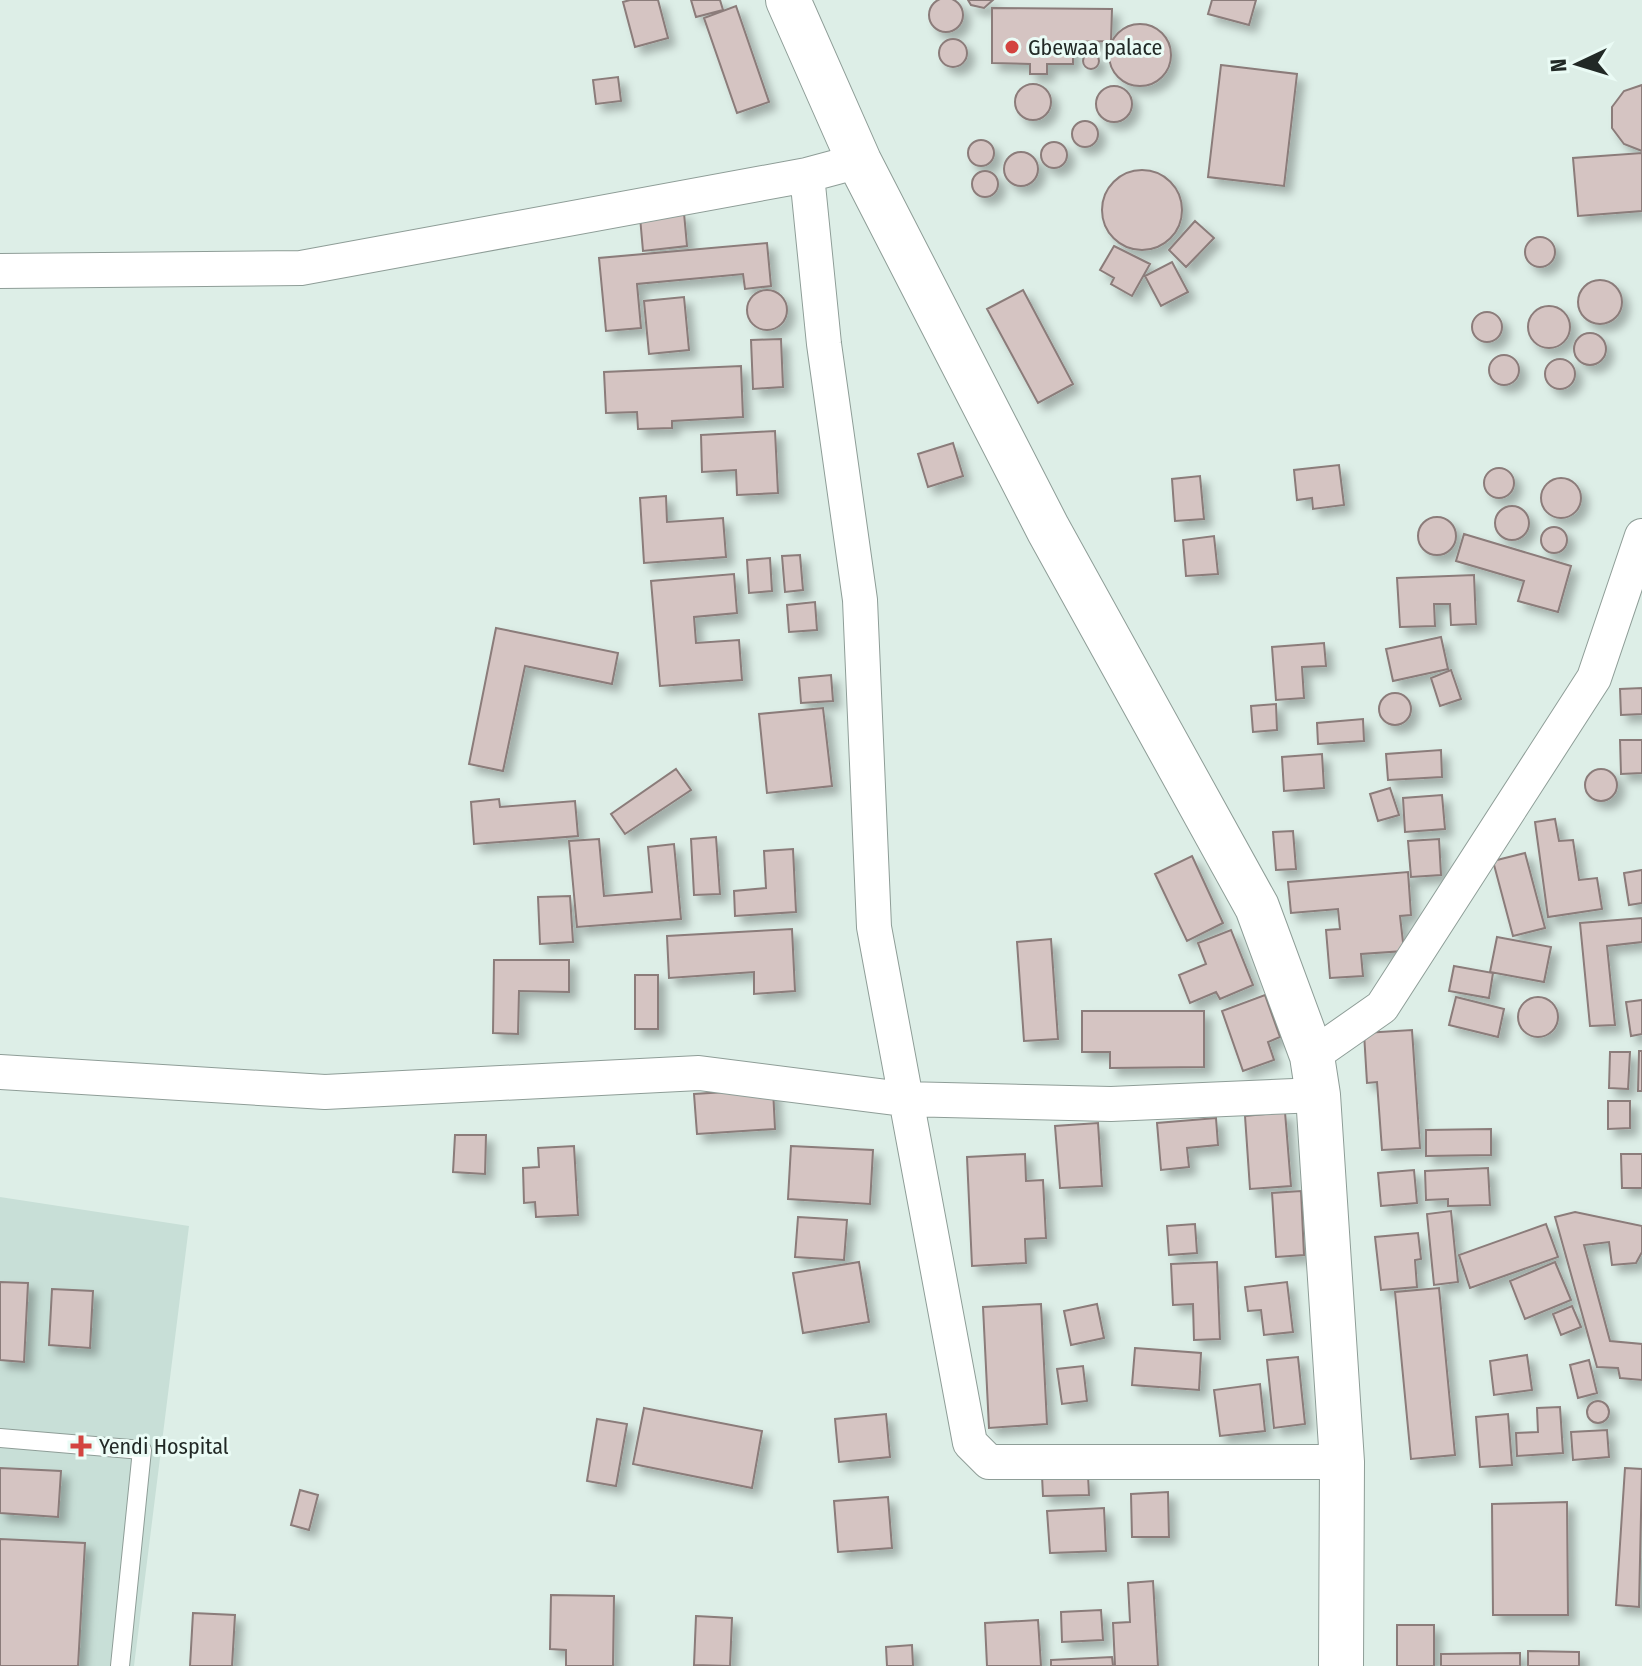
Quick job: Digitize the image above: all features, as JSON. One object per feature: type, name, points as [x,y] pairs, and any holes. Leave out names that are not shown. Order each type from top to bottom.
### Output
[{"type":"main road","points":[[788,0],[859,161],[1048,529],[1257,907],[1315,1075],[1342,1462],[1341,1666]]},
{"type":"street","points":[[0,271],[301,268],[807,175],[859,161]]},
{"type":"street","points":[[807,175],[824,344],[860,600],[874,927],[903,1099],[970,1443],[989,1462],[1342,1462]]},
{"type":"street","points":[[0,1072],[325,1092],[699,1073],[903,1099],[1111,1104],[1315,1075],[1382,1007],[1594,678],[1642,536]]},
{"type":"lane","points":[[0,1438],[142,1450],[120,1666]]},
{"type":"shaded area","name":"Yendi Hospital","points":[[0,1197],[189,1226],[134,1666],[0,1666]]},
{"type":"building","points":[[946,-2],[958,3],[963,15],[958,27],[946,32],[934,27],[929,15],[934,3]]},
{"type":"building","points":[[658,0],[668,38],[635,47],[623,2]]},
{"type":"building","points":[[691,0],[720,0],[723,10],[696,17]]},
{"type":"building","points":[[968,0],[993,0],[984,8],[971,5]]},
{"type":"building","points":[[1212,0],[1256,0],[1249,25],[1208,14]]},
{"type":"building","points":[[736,6],[769,102],[737,113],[704,18]]},
{"type":"building","points":[[992,8],[1112,9],[1111,41],[1073,42],[1073,64],[1047,64],[1047,74],[1030,74],[1030,64],[992,63]]},
{"type":"building","points":[[1140,24],[1162,33],[1171,55],[1162,77],[1140,86],[1118,77],[1109,55],[1118,33]]},
{"type":"building","points":[[953,39],[963,43],[967,53],[963,63],[953,67],[943,63],[939,53],[943,43]]},
{"type":"building","points":[[1088,53],[1094,53],[1099,61],[1097,67],[1088,69],[1083,64],[1083,58]]},
{"type":"building","points":[[1221,65],[1297,74],[1284,186],[1208,177]]},
{"type":"building","points":[[618,77],[621,101],[596,104],[593,80]]},
{"type":"building","points":[[1033,84],[1046,89],[1051,102],[1046,115],[1033,120],[1020,115],[1015,102],[1020,89]]},
{"type":"building","points":[[1642,85],[1642,151],[1624,144],[1612,128],[1612,107],[1624,91]]},
{"type":"building","points":[[1114,86],[1127,91],[1132,104],[1127,117],[1114,122],[1101,117],[1096,104],[1101,91]]},
{"type":"building","points":[[1085,121],[1094,125],[1098,134],[1094,143],[1085,147],[1076,143],[1072,134],[1076,125]]},
{"type":"building","points":[[981,140],[990,144],[994,153],[990,162],[981,166],[972,162],[968,153],[972,144]]},
{"type":"building","points":[[1054,142],[1063,146],[1067,155],[1063,164],[1054,168],[1045,164],[1041,155],[1045,146]]},
{"type":"building","points":[[1021,152],[1033,157],[1038,169],[1033,181],[1021,186],[1009,181],[1004,169],[1009,157]]},
{"type":"building","points":[[1642,153],[1642,211],[1578,216],[1573,158]]},
{"type":"building","points":[[1134,170],[1150,170],[1171,181],[1182,202],[1182,218],[1171,239],[1150,250],[1134,250],[1120,244],[1108,232],[1102,218],[1102,202],[1108,188],[1120,176]]},
{"type":"building","points":[[985,171],[994,175],[998,184],[994,193],[985,197],[976,193],[972,184],[976,175]]},
{"type":"building","points":[[684,213],[687,246],[643,251],[640,217]]},
{"type":"building","points":[[1195,221],[1214,238],[1186,267],[1169,250]]},
{"type":"building","points":[[1540,237],[1551,241],[1555,252],[1551,263],[1540,267],[1529,263],[1525,252],[1529,241]]},
{"type":"building","points":[[767,243],[771,286],[745,289],[743,274],[637,284],[641,328],[606,331],[599,258]]},
{"type":"building","points":[[1114,246],[1150,264],[1132,296],[1111,284],[1114,278],[1100,270]]},
{"type":"building","points":[[1172,262],[1188,292],[1161,306],[1145,276]]},
{"type":"building","points":[[1600,280],[1615,287],[1622,302],[1615,317],[1600,324],[1585,317],[1578,302],[1585,287]]},
{"type":"building","points":[[767,290],[781,296],[787,310],[781,324],[767,330],[753,324],[747,310],[753,296]]},
{"type":"building","points":[[1023,290],[1073,384],[1038,403],[987,309]]},
{"type":"building","points":[[684,297],[689,350],[649,354],[644,301]]},
{"type":"building","points":[[1549,306],[1564,312],[1570,327],[1564,342],[1549,348],[1534,342],[1528,327],[1534,312]]},
{"type":"building","points":[[1487,312],[1498,316],[1502,327],[1498,338],[1487,342],[1476,338],[1472,327],[1476,316]]},
{"type":"building","points":[[1590,333],[1601,338],[1606,349],[1601,360],[1590,365],[1579,360],[1574,349],[1579,338]]},
{"type":"building","points":[[781,339],[783,387],[753,389],[751,340]]},
{"type":"building","points":[[1504,355],[1515,359],[1519,370],[1515,381],[1504,385],[1493,381],[1489,370],[1493,359]]},
{"type":"building","points":[[1560,359],[1571,363],[1575,374],[1571,385],[1560,389],[1549,385],[1545,374],[1549,363]]},
{"type":"building","points":[[741,366],[743,417],[672,421],[672,428],[638,429],[637,412],[606,413],[604,372]]},
{"type":"building","points":[[775,431],[778,493],[737,495],[736,470],[702,472],[701,435]]},
{"type":"building","points":[[953,443],[963,476],[928,487],[918,454]]},
{"type":"building","points":[[1339,465],[1344,505],[1313,509],[1312,498],[1297,500],[1294,470]]},
{"type":"building","points":[[1499,468],[1510,472],[1514,483],[1510,494],[1499,498],[1488,494],[1484,483],[1488,472]]},
{"type":"building","points":[[1200,476],[1204,519],[1175,521],[1172,479]]},
{"type":"building","points":[[1561,478],[1575,484],[1581,498],[1575,512],[1561,518],[1547,512],[1541,498],[1547,484]]},
{"type":"building","points":[[666,496],[667,522],[723,518],[726,557],[644,563],[640,498]]},
{"type":"building","points":[[1512,506],[1524,511],[1529,523],[1524,535],[1512,540],[1500,535],[1495,523],[1500,511]]},
{"type":"building","points":[[1437,517],[1451,522],[1456,536],[1451,550],[1437,555],[1423,550],[1418,536],[1423,522]]},
{"type":"building","points":[[1554,527],[1563,531],[1567,540],[1563,549],[1554,553],[1545,549],[1541,540],[1545,531]]},
{"type":"building","points":[[1464,534],[1571,566],[1558,612],[1518,601],[1524,581],[1456,561]]},
{"type":"building","points":[[1214,536],[1218,574],[1186,576],[1183,540]]},
{"type":"building","points":[[800,555],[803,590],[785,592],[782,556]]},
{"type":"building","points":[[770,558],[772,591],[749,593],[747,560]]},
{"type":"building","points":[[734,574],[737,613],[694,617],[696,643],[739,640],[742,680],[660,686],[651,581]]},
{"type":"building","points":[[1474,575],[1476,624],[1451,625],[1450,604],[1434,604],[1435,626],[1400,627],[1397,578]]},
{"type":"building","points":[[815,602],[817,630],[789,632],[787,605]]},
{"type":"building","points":[[496,628],[618,653],[612,684],[525,666],[503,771],[469,764]]},
{"type":"building","points":[[1441,637],[1448,669],[1393,681],[1386,649]]},
{"type":"building","points":[[1324,643],[1326,666],[1302,667],[1304,698],[1276,700],[1272,647]]},
{"type":"building","points":[[1451,670],[1461,699],[1440,706],[1431,678]]},
{"type":"building","points":[[831,675],[833,701],[801,703],[799,678]]},
{"type":"building","points":[[1642,688],[1642,714],[1621,715],[1620,689]]},
{"type":"building","points":[[1395,693],[1407,697],[1411,709],[1407,721],[1395,725],[1383,721],[1379,709],[1383,697]]},
{"type":"building","points":[[1276,704],[1277,730],[1253,732],[1251,706]]},
{"type":"building","points":[[823,708],[832,786],[767,793],[759,714]]},
{"type":"building","points":[[1363,719],[1364,741],[1318,744],[1317,723]]},
{"type":"building","points":[[1620,740],[1642,740],[1642,773],[1621,774]]},
{"type":"building","points":[[1441,750],[1442,777],[1388,780],[1386,754]]},
{"type":"building","points":[[1322,754],[1324,788],[1284,791],[1282,757]]},
{"type":"building","points":[[676,769],[691,790],[625,834],[611,814]]},
{"type":"building","points":[[1601,769],[1612,774],[1617,785],[1612,796],[1601,801],[1590,796],[1585,785],[1590,774]]},
{"type":"building","points":[[1390,788],[1399,815],[1378,821],[1370,794]]},
{"type":"building","points":[[1442,795],[1445,829],[1405,832],[1403,798]]},
{"type":"building","points":[[499,799],[500,807],[575,801],[578,836],[474,844],[471,802]]},
{"type":"building","points":[[1555,819],[1559,841],[1573,840],[1579,880],[1597,878],[1602,909],[1548,917],[1535,822]]},
{"type":"building","points":[[1293,831],[1296,869],[1276,870],[1273,832]]},
{"type":"building","points":[[716,837],[720,894],[694,895],[691,839]]},
{"type":"building","points":[[599,839],[604,896],[652,892],[648,847],[674,844],[681,919],[577,927],[569,841]]},
{"type":"building","points":[[1439,839],[1441,875],[1411,877],[1408,841]]},
{"type":"building","points":[[793,849],[796,912],[735,916],[734,891],[766,888],[764,851]]},
{"type":"building","points":[[1525,853],[1545,928],[1513,936],[1493,861]]},
{"type":"building","points":[[1192,856],[1223,923],[1187,941],[1155,874]]},
{"type":"building","points":[[1642,870],[1642,903],[1629,905],[1624,873]]},
{"type":"building","points":[[1408,872],[1411,915],[1400,916],[1404,951],[1361,954],[1363,976],[1330,978],[1326,930],[1340,929],[1338,909],[1291,913],[1288,882]]},
{"type":"building","points":[[570,896],[573,942],[540,944],[538,897]]},
{"type":"building","points":[[1642,918],[1642,942],[1607,946],[1615,1025],[1590,1026],[1580,923]]},
{"type":"building","points":[[792,929],[795,991],[754,994],[754,972],[669,978],[667,936]]},
{"type":"building","points":[[1231,930],[1253,985],[1220,999],[1216,992],[1190,1003],[1179,975],[1206,964],[1198,943]]},
{"type":"building","points":[[1497,937],[1551,947],[1544,982],[1490,972]]},
{"type":"building","points":[[1051,939],[1058,1039],[1024,1041],[1017,942]]},
{"type":"building","points":[[494,960],[569,960],[569,992],[519,991],[518,1034],[493,1033]]},
{"type":"building","points":[[1454,966],[1493,973],[1489,998],[1449,991]]},
{"type":"building","points":[[635,975],[658,975],[658,1029],[635,1029]]},
{"type":"building","points":[[1265,995],[1280,1037],[1268,1042],[1274,1060],[1243,1071],[1222,1011]]},
{"type":"building","points":[[1456,997],[1504,1009],[1498,1037],[1449,1025]]},
{"type":"building","points":[[1538,997],[1552,1003],[1558,1017],[1552,1031],[1538,1037],[1524,1031],[1518,1017],[1524,1003]]},
{"type":"building","points":[[1642,1000],[1642,1034],[1631,1036],[1626,1002]]},
{"type":"building","points":[[1082,1011],[1204,1011],[1204,1067],[1110,1068],[1110,1052],[1082,1052]]},
{"type":"building","points":[[1412,1030],[1420,1148],[1382,1150],[1377,1082],[1367,1083],[1364,1033]]},
{"type":"building","points":[[1639,1051],[1642,1051],[1642,1091],[1638,1091]]},
{"type":"building","points":[[1610,1052],[1630,1052],[1628,1089],[1609,1088]]},
{"type":"building","points":[[773,1089],[775,1129],[697,1134],[694,1094]]},
{"type":"building","points":[[1608,1101],[1630,1101],[1630,1128],[1608,1129]]},
{"type":"building","points":[[1285,1112],[1291,1186],[1250,1189],[1245,1116]]},
{"type":"building","points":[[1216,1118],[1218,1145],[1187,1148],[1189,1167],[1161,1170],[1157,1123]]},
{"type":"building","points":[[1098,1123],[1102,1186],[1060,1188],[1055,1126]]},
{"type":"building","points":[[1491,1129],[1491,1155],[1426,1156],[1426,1130]]},
{"type":"building","points":[[455,1135],[486,1135],[485,1174],[453,1172]]},
{"type":"building","points":[[574,1146],[578,1215],[536,1217],[535,1202],[524,1203],[523,1168],[539,1167],[538,1148]]},
{"type":"building","points":[[791,1146],[873,1150],[870,1204],[788,1199]]},
{"type":"building","points":[[1025,1154],[1026,1181],[1043,1180],[1046,1238],[1025,1239],[1026,1263],[972,1266],[967,1157]]},
{"type":"building","points":[[1621,1154],[1642,1154],[1642,1188],[1622,1188]]},
{"type":"building","points":[[1488,1168],[1490,1205],[1448,1206],[1448,1199],[1426,1200],[1425,1171]]},
{"type":"building","points":[[1414,1170],[1417,1203],[1381,1206],[1378,1173]]},
{"type":"building","points":[[1301,1191],[1304,1255],[1276,1257],[1272,1193]]},
{"type":"building","points":[[1451,1211],[1458,1282],[1434,1285],[1427,1214]]},
{"type":"building","points":[[1575,1212],[1642,1226],[1642,1252],[1636,1263],[1612,1265],[1609,1242],[1584,1245],[1610,1341],[1642,1344],[1642,1380],[1620,1378],[1618,1368],[1597,1367],[1555,1217]]},
{"type":"building","points":[[798,1217],[847,1220],[844,1260],[795,1257]]},
{"type":"building","points":[[1195,1224],[1197,1253],[1169,1255],[1167,1226]]},
{"type":"building","points":[[1546,1224],[1558,1257],[1470,1288],[1459,1255]]},
{"type":"building","points":[[1418,1233],[1421,1259],[1415,1260],[1417,1287],[1381,1290],[1375,1237]]},
{"type":"building","points":[[859,1262],[869,1322],[803,1333],[793,1273]]},
{"type":"building","points":[[1217,1262],[1220,1339],[1194,1340],[1193,1304],[1173,1305],[1171,1264]]},
{"type":"building","points":[[1555,1262],[1571,1300],[1525,1319],[1510,1281]]},
{"type":"building","points":[[0,1282],[28,1283],[24,1362],[0,1360]]},
{"type":"building","points":[[1287,1282],[1293,1332],[1264,1335],[1261,1310],[1248,1311],[1245,1287]]},
{"type":"building","points":[[1439,1288],[1455,1455],[1411,1459],[1395,1292]]},
{"type":"building","points":[[52,1289],[93,1291],[90,1348],[49,1345]]},
{"type":"building","points":[[1041,1304],[1047,1424],[989,1428],[983,1307]]},
{"type":"building","points":[[1097,1304],[1104,1338],[1071,1345],[1064,1311]]},
{"type":"building","points":[[1572,1306],[1581,1327],[1561,1335],[1553,1314]]},
{"type":"building","points":[[1135,1348],[1201,1353],[1199,1390],[1132,1385]]},
{"type":"building","points":[[1527,1355],[1532,1390],[1494,1395],[1490,1361]]},
{"type":"building","points":[[1298,1357],[1305,1424],[1274,1428],[1267,1360]]},
{"type":"building","points":[[1589,1360],[1597,1393],[1578,1398],[1570,1365]]},
{"type":"building","points":[[1083,1366],[1087,1401],[1062,1404],[1057,1369]]},
{"type":"building","points":[[1260,1384],[1265,1431],[1220,1436],[1214,1390]]},
{"type":"building","points":[[1598,1401],[1606,1404],[1609,1412],[1606,1420],[1598,1423],[1590,1420],[1587,1412],[1590,1404]]},
{"type":"building","points":[[1560,1407],[1563,1453],[1517,1456],[1516,1433],[1538,1432],[1537,1408]]},
{"type":"building","points":[[644,1408],[762,1431],[752,1488],[633,1464]]},
{"type":"building","points":[[886,1414],[890,1457],[839,1462],[835,1419]]},
{"type":"building","points":[[1508,1414],[1512,1465],[1480,1467],[1476,1417]]},
{"type":"building","points":[[597,1419],[627,1424],[616,1486],[587,1481]]},
{"type":"building","points":[[1607,1430],[1609,1457],[1573,1460],[1571,1432]]},
{"type":"building","points":[[0,1468],[61,1471],[58,1517],[0,1513]]},
{"type":"building","points":[[1625,1468],[1642,1469],[1639,1607],[1616,1605]]},
{"type":"building","points":[[1088,1475],[1089,1495],[1043,1496],[1042,1476]]},
{"type":"building","points":[[300,1490],[318,1495],[309,1530],[291,1525]]},
{"type":"building","points":[[1168,1492],[1169,1537],[1132,1537],[1131,1494]]},
{"type":"building","points":[[888,1497],[892,1548],[838,1552],[834,1501]]},
{"type":"building","points":[[1567,1502],[1568,1615],[1493,1615],[1492,1504]]},
{"type":"building","points":[[1104,1508],[1106,1551],[1050,1553],[1047,1511]]},
{"type":"building","points":[[0,1539],[85,1543],[78,1666],[0,1666]]},
{"type":"building","points":[[1153,1581],[1158,1666],[1115,1666],[1113,1623],[1130,1622],[1128,1583]]},
{"type":"building","points":[[551,1595],[614,1596],[613,1666],[566,1666],[566,1650],[550,1649]]},
{"type":"building","points":[[1101,1610],[1103,1640],[1062,1642],[1061,1612]]},
{"type":"building","points":[[193,1613],[235,1615],[232,1666],[190,1666]]},
{"type":"building","points":[[696,1616],[732,1618],[730,1666],[694,1665]]},
{"type":"building","points":[[1038,1620],[1041,1666],[987,1666],[985,1623]]},
{"type":"building","points":[[1397,1625],[1434,1625],[1434,1666],[1397,1666]]},
{"type":"building","points":[[912,1645],[913,1666],[887,1666],[886,1647]]},
{"type":"building","points":[[1528,1651],[1579,1652],[1579,1666],[1528,1666]]},
{"type":"building","points":[[1520,1653],[1520,1666],[1441,1666],[1441,1654]]},
{"type":"building","points":[[1112,1657],[1113,1666],[1051,1666],[1051,1660]]},
{"type":"place","name":"Gbewaa palace","points":[[1012,47]]},
{"type":"place","name":"Yendi Hospital","points":[[81,1446]]}]
